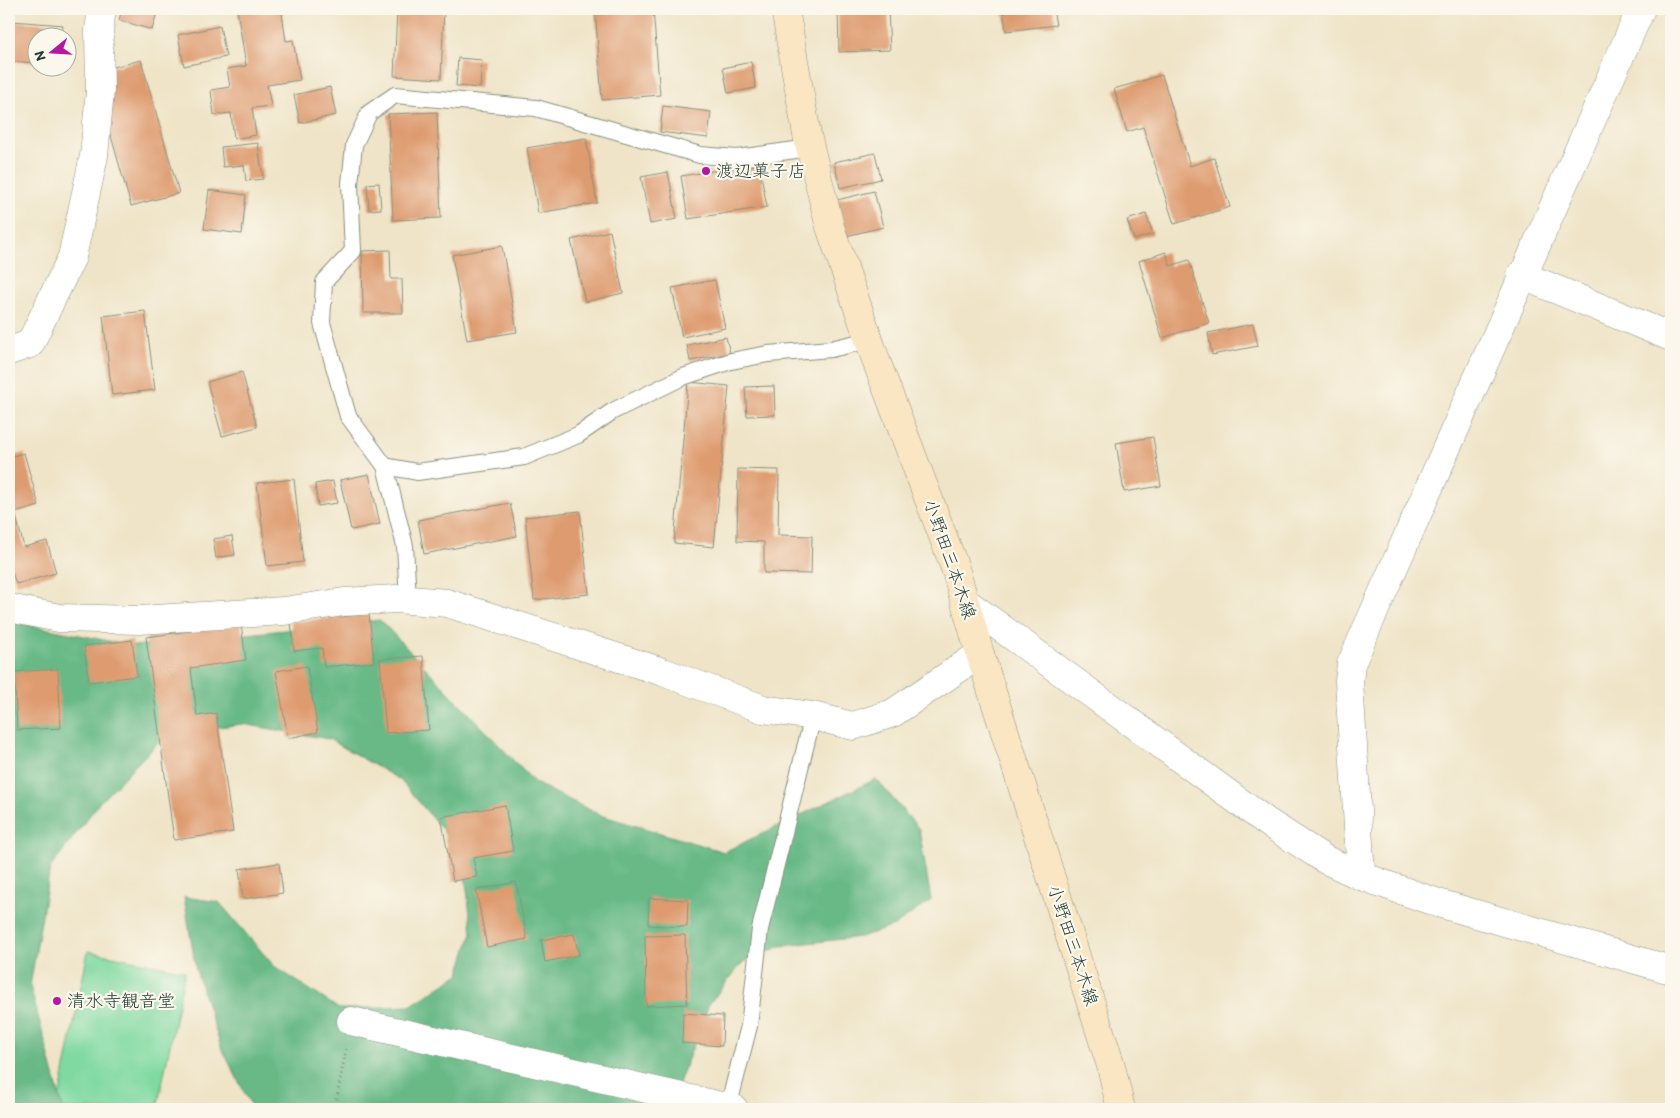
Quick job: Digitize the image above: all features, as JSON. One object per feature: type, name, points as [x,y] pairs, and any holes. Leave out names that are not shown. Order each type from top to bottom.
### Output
[{"type":"main road","name":"小野田三本木線","points":[[785,9],[810,148],[830,227],[869,340],[967,603],[980,654],[1111,1066],[1122,1109]]},
{"type":"street","points":[[9,351],[30,344],[72,257],[94,156],[100,91],[99,32],[102,9]]},
{"type":"street","points":[[1361,876],[1349,681],[1351,664],[1521,275],[1641,9]]},
{"type":"street","points":[[1521,275],[1671,337]]},
{"type":"street","points":[[9,608],[59,618],[138,620],[284,611],[344,602],[408,600],[446,603],[663,672],[763,709],[814,716],[853,726],[893,713],[980,654]]},
{"type":"street","points":[[967,603],[1268,822],[1326,860],[1361,876],[1438,903],[1671,970]]},
{"type":"street","points":[[351,1021],[731,1109]]},
{"type":"lane","points":[[408,600],[405,546],[385,466],[348,416],[322,323],[324,282],[352,251],[350,184],[354,145],[369,113],[395,95],[441,98],[536,108],[700,154],[737,158],[810,148]]},
{"type":"lane","points":[[385,466],[417,472],[524,457],[578,435],[614,411],[683,378],[731,361],[768,354],[832,349],[869,340]]},
{"type":"lane","points":[[731,1109],[749,1026],[760,930],[814,716]]},
{"type":"path","points":[[335,1109],[351,1021]]},
{"type":"green space","points":[[380,620],[535,783],[600,815],[724,852],[876,779],[919,829],[931,900],[894,926],[860,937],[781,946],[743,962],[709,1004],[669,1109],[253,1109],[221,1047],[196,970],[184,897],[219,902],[274,966],[339,1009],[410,1006],[459,974],[472,933],[466,881],[443,830],[400,780],[329,739],[243,724],[167,733],[99,803],[50,868],[30,986],[63,1109],[9,1109],[9,621],[134,646]]},
{"type":"green space","points":[[88,951],[185,971],[157,1109],[57,1109]]},
{"type":"building","points":[[122,9],[158,9],[152,30],[119,20]]},
{"type":"building","points":[[237,9],[303,10],[282,13],[286,41],[293,40],[300,80],[267,85],[271,106],[252,108],[256,135],[234,139],[231,113],[214,115],[211,90],[230,87],[227,69],[246,66]]},
{"type":"building","points":[[397,9],[444,9],[441,79],[394,76]]},
{"type":"building","points":[[595,9],[653,9],[660,95],[602,100]]},
{"type":"building","points":[[838,9],[888,9],[890,50],[839,52]]},
{"type":"building","points":[[1003,9],[1053,9],[1056,25],[1006,31]]},
{"type":"building","points":[[12,21],[63,25],[63,28],[28,28],[28,62],[9,61]]},
{"type":"building","points":[[220,26],[226,57],[184,66],[178,35]]},
{"type":"building","points":[[458,58],[482,60],[480,88],[456,86]]},
{"type":"building","points":[[141,60],[179,193],[131,206],[107,122],[110,68]]},
{"type":"building","points":[[751,62],[756,88],[728,93],[723,68]]},
{"type":"building","points":[[1162,75],[1190,166],[1214,158],[1230,207],[1174,224],[1143,127],[1127,132],[1114,89]]},
{"type":"building","points":[[330,87],[336,115],[300,123],[294,95]]},
{"type":"building","points":[[663,106],[711,112],[708,138],[660,132]]},
{"type":"building","points":[[437,112],[441,218],[393,220],[388,114]]},
{"type":"building","points":[[586,138],[597,203],[538,213],[527,148]]},
{"type":"building","points":[[258,143],[263,179],[246,181],[244,165],[223,167],[221,147]]},
{"type":"building","points":[[875,153],[881,179],[840,188],[834,162]]},
{"type":"building","points":[[759,164],[767,207],[688,219],[681,176]]},
{"type":"building","points":[[668,172],[677,219],[650,224],[641,177]]},
{"type":"building","points":[[379,183],[381,209],[369,210],[367,184]]},
{"type":"building","points":[[209,190],[246,195],[242,234],[204,229]]},
{"type":"building","points":[[874,191],[883,227],[846,236],[837,200]]},
{"type":"building","points":[[1146,214],[1153,234],[1134,240],[1127,220]]},
{"type":"building","points":[[610,231],[623,293],[585,302],[571,240]]},
{"type":"building","points":[[502,246],[517,332],[467,340],[452,255]]},
{"type":"building","points":[[390,250],[391,279],[402,279],[403,313],[363,313],[362,251]]},
{"type":"building","points":[[1166,252],[1170,266],[1189,260],[1209,323],[1162,338],[1139,261]]},
{"type":"building","points":[[715,280],[725,328],[682,337],[672,288]]},
{"type":"building","points":[[145,311],[155,390],[112,395],[103,316]]},
{"type":"building","points":[[1253,324],[1258,346],[1212,355],[1208,333]]},
{"type":"building","points":[[726,337],[730,353],[690,361],[687,345]]},
{"type":"building","points":[[242,372],[257,427],[222,436],[207,382]]},
{"type":"building","points":[[688,382],[729,386],[714,547],[674,543]]},
{"type":"building","points":[[774,386],[775,415],[747,416],[745,387]]},
{"type":"building","points":[[1153,437],[1161,486],[1124,492],[1116,443]]},
{"type":"building","points":[[24,453],[39,506],[15,513],[24,547],[47,541],[56,573],[16,584],[11,569],[9,570],[9,457]]},
{"type":"building","points":[[738,469],[779,470],[778,535],[812,536],[811,574],[764,573],[764,542],[737,541]]},
{"type":"building","points":[[369,474],[380,524],[351,530],[340,480]]},
{"type":"building","points":[[294,479],[303,562],[267,566],[257,483]]},
{"type":"building","points":[[333,481],[337,503],[318,506],[315,484]]},
{"type":"building","points":[[510,503],[517,536],[424,554],[418,520]]},
{"type":"building","points":[[580,511],[589,594],[534,600],[525,517]]},
{"type":"building","points":[[232,536],[235,555],[216,558],[213,539]]},
{"type":"building","points":[[369,614],[374,662],[324,667],[322,648],[294,651],[291,622]]},
{"type":"building","points":[[241,624],[246,660],[191,668],[197,716],[216,713],[233,832],[174,840],[146,637]]},
{"type":"building","points":[[132,640],[137,676],[89,682],[84,646]]},
{"type":"building","points":[[423,656],[429,730],[386,733],[380,659]]},
{"type":"building","points":[[307,666],[318,732],[288,738],[276,671]]},
{"type":"building","points":[[58,669],[61,728],[17,730],[14,672]]},
{"type":"building","points":[[505,805],[513,851],[473,858],[477,877],[453,881],[441,817]]},
{"type":"building","points":[[279,863],[283,893],[243,899],[239,869]]},
{"type":"building","points":[[516,882],[527,939],[487,947],[476,890]]},
{"type":"building","points":[[649,898],[688,900],[687,927],[648,925]]},
{"type":"building","points":[[574,934],[579,955],[545,962],[541,940]]},
{"type":"building","points":[[685,935],[687,1004],[646,1006],[645,936]]},
{"type":"building","points":[[683,1013],[723,1016],[722,1046],[682,1043]]},
{"type":"place","name":"渡辺菓子店","points":[[706,171]]},
{"type":"place","name":"清水寺観音堂","points":[[57,1001]]}]
